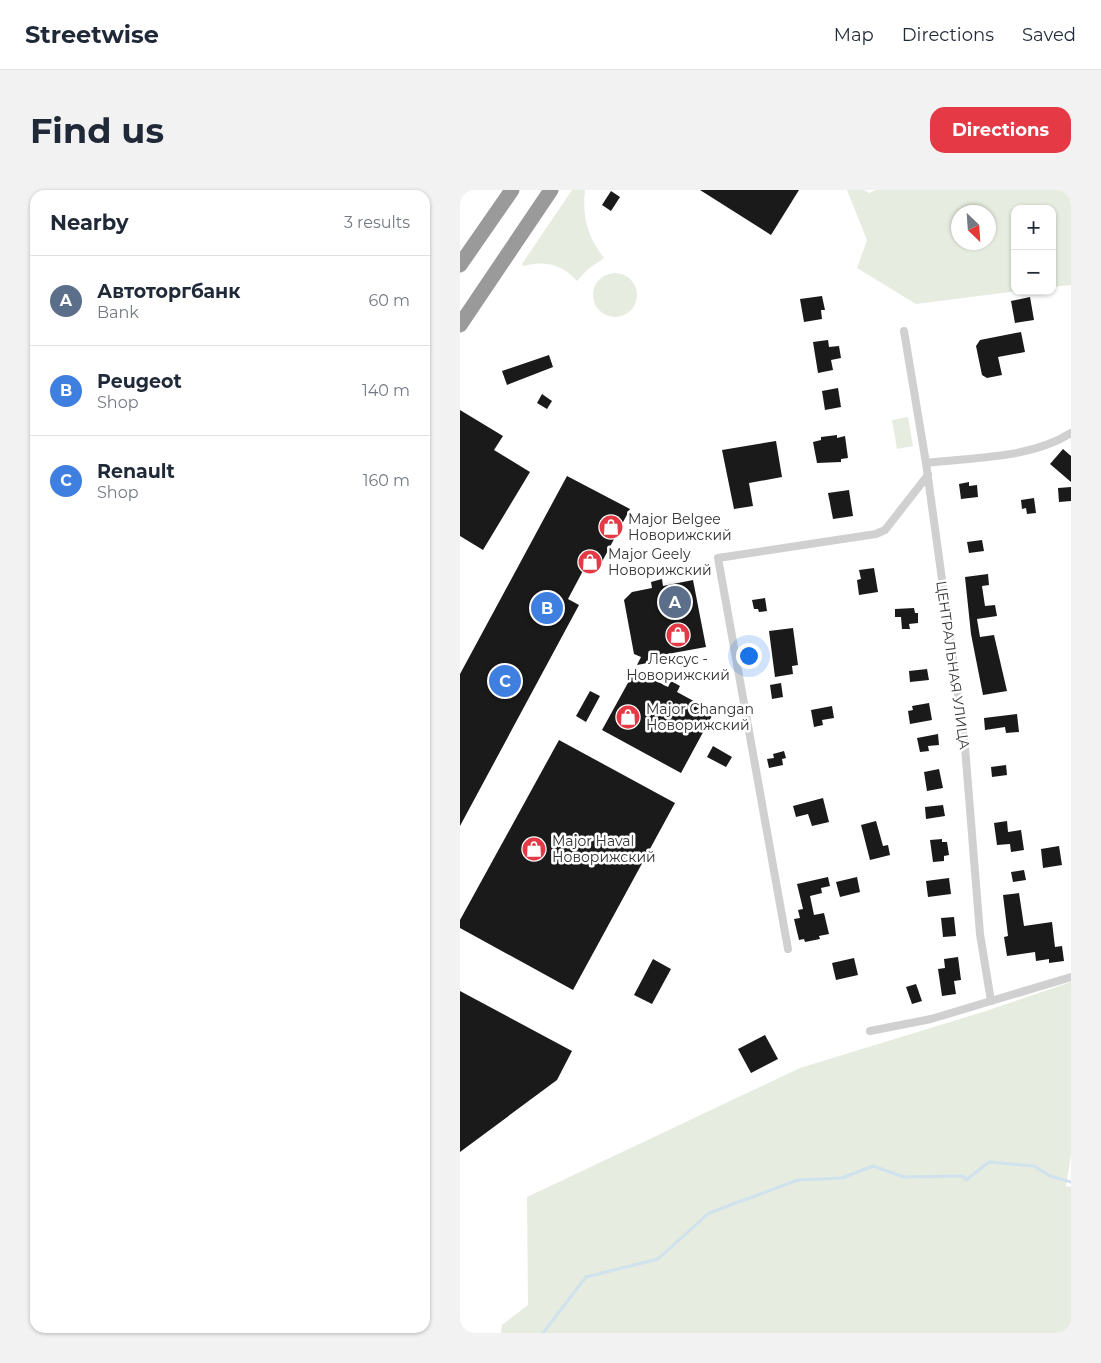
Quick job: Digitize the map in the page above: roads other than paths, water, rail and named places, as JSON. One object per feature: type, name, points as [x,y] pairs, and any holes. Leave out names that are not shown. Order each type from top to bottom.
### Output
[{"type":"highway","points":[[460,265],[512,190]]},
{"type":"highway","points":[[460,325],[551,190]]},
{"type":"street","name":"ЦЕНТРАЛЬНАЯ УЛИЦА","points":[[904,331],[928,475],[965,747],[980,934],[991,1001]]},
{"type":"street","points":[[926,463],[1019,452],[1039,447],[1071,433]]},
{"type":"street","points":[[788,949],[718,558],[876,534],[885,530],[928,475]]},
{"type":"street","points":[[870,1031],[931,1019],[1071,977]]},
{"type":"waterway","points":[[543,1333],[586,1277],[658,1259],[709,1213],[798,1180],[842,1178],[873,1166],[904,1177],[963,1176],[966,1180],[989,1162],[1034,1166],[1050,1176],[1071,1182]]},
{"type":"place","name":"Major Belgee Новорижский","points":[[611,527]]},
{"type":"place","name":"Major Geely Новорижский","points":[[590,562]]},
{"type":"place","name":"Автоторгбанк","points":[[675,602]]},
{"type":"place","name":"Peugeot","points":[[547,608]]},
{"type":"place","name":"Лексус - Новорижский","points":[[678,635]]},
{"type":"place","name":"Renault","points":[[505,681]]},
{"type":"place","name":"Major Changan Новорижский","points":[[628,717]]},
{"type":"place","name":"Major Haval Новорижский","points":[[534,849]]}]
